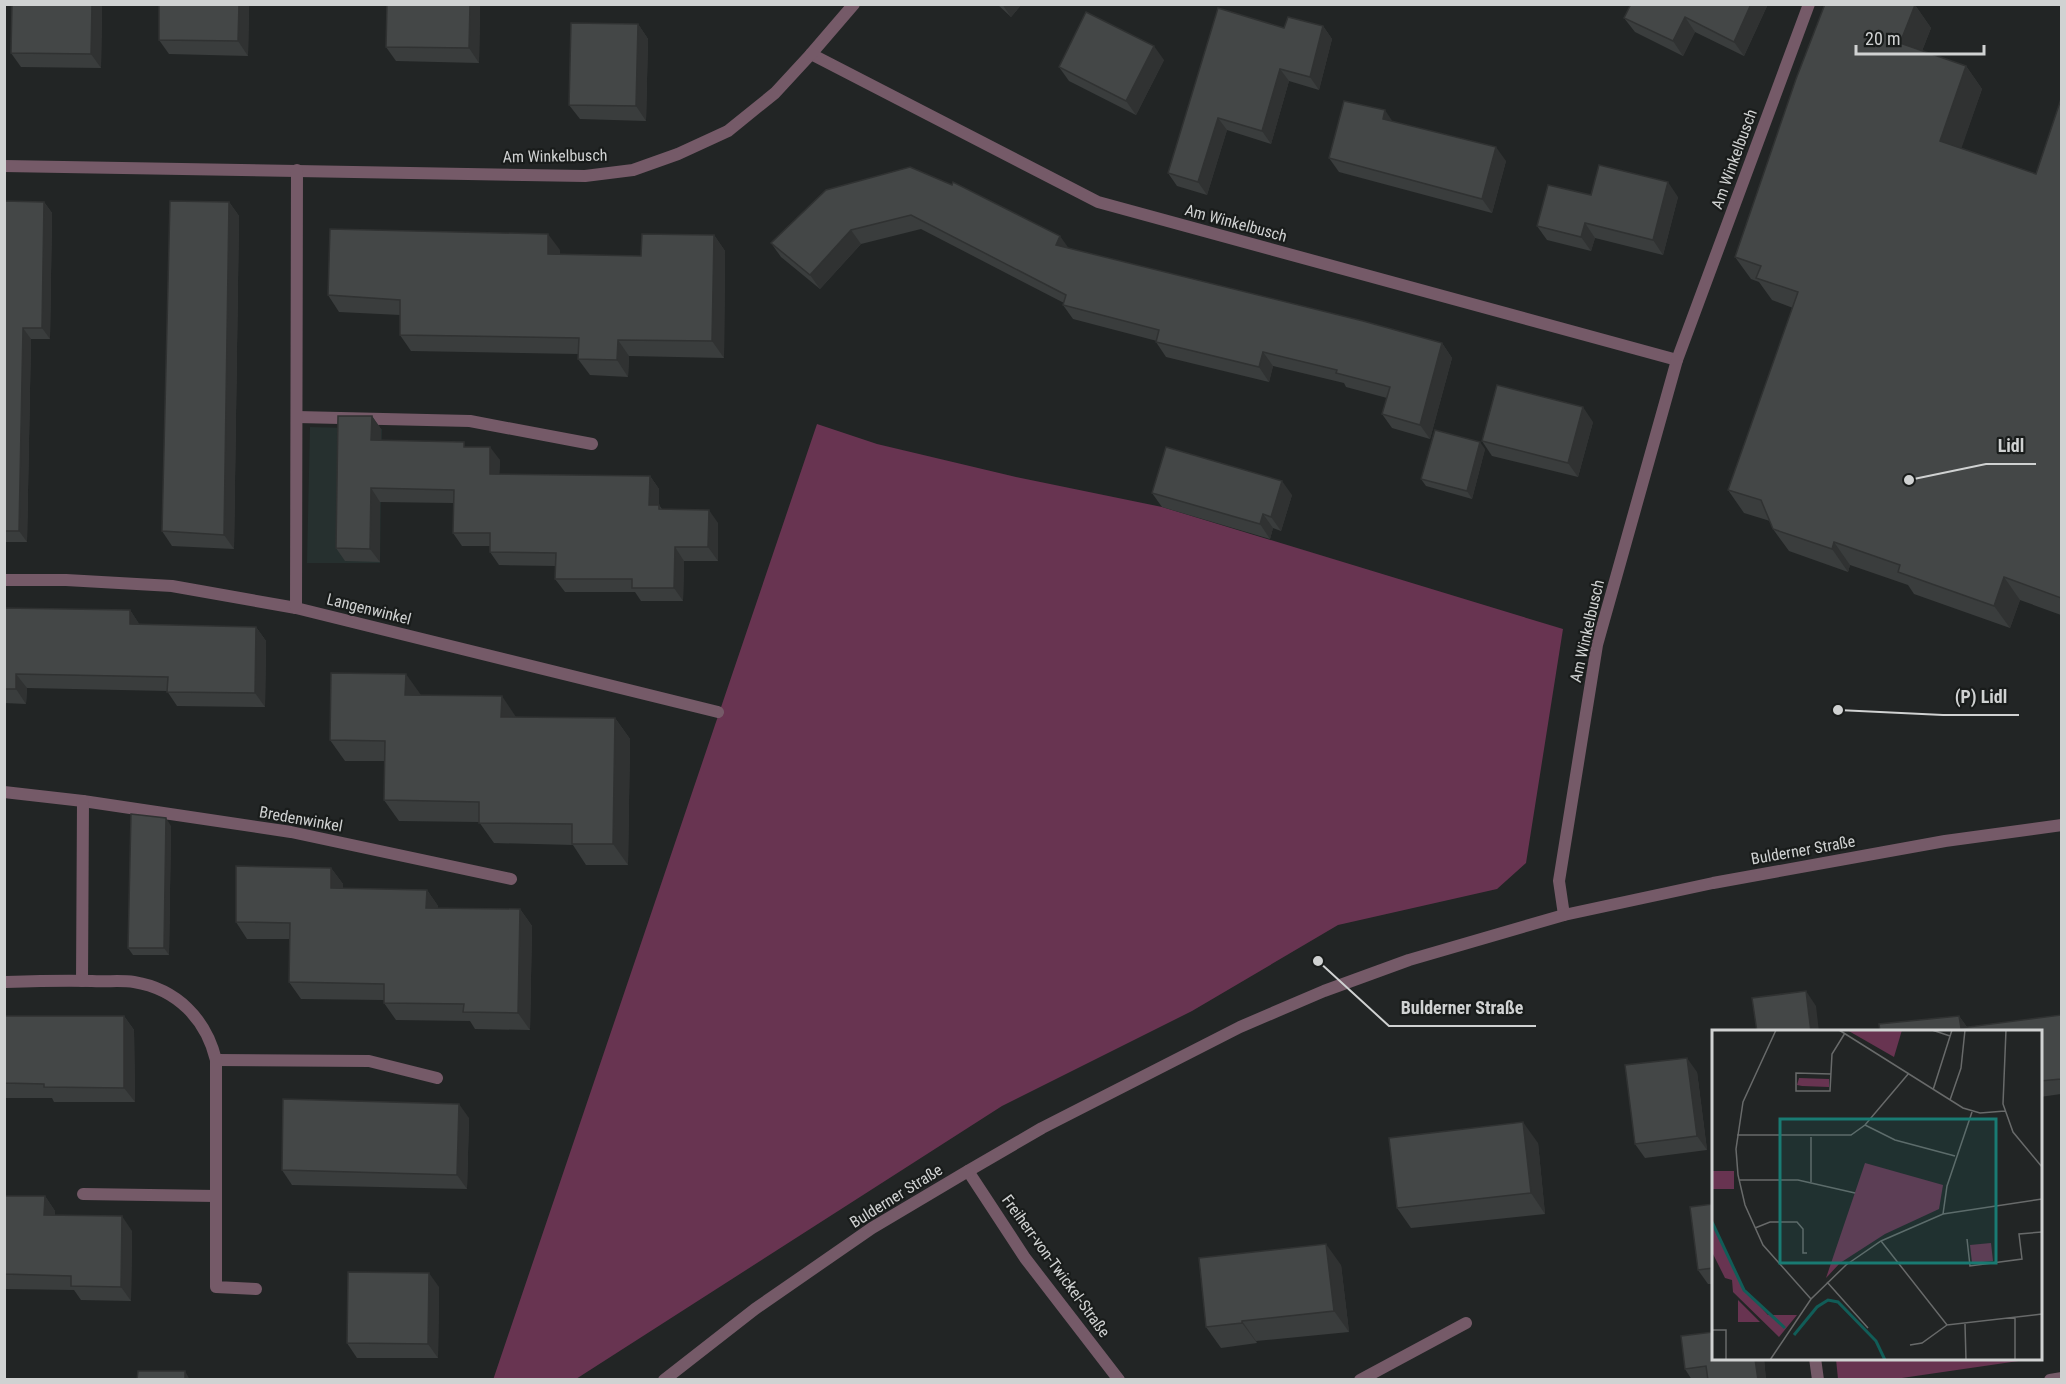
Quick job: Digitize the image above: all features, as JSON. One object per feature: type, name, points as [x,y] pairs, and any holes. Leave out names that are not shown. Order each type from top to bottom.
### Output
[{"type":"street","name":"Am Winkelbusch","points":[[4,166],[585,176],[633,170],[678,154],[728,131],[775,93],[854,4]]},
{"type":"street","name":"Am Winkelbusch","points":[[1564,915],[1559,881],[1597,645],[1677,360],[1809,4]]},
{"type":"street","name":"Am Winkelbusch","points":[[811,54],[1098,202],[1677,360]]},
{"type":"street","points":[[296,608],[297,170]]},
{"type":"street","points":[[297,417],[470,421],[592,444]]},
{"type":"street","name":"Langenwinkel","points":[[4,580],[66,580],[172,586],[296,608],[718,712]]},
{"type":"street","name":"Bredenwinkel","points":[[4,792],[83,801],[291,832],[510,879]]},
{"type":"street","points":[[82,981],[83,801]]},
{"type":"street","name":"Bulderner Straße","points":[[664,1380],[755,1309],[853,1242],[968,1171],[1042,1128],[1240,1027],[1324,991],[1409,960],[1564,915],[1713,883],[1945,841],[2061,825]]},
{"type":"street","points":[[4,982],[135,982],[160,990],[183,1003],[200,1022],[211,1042],[216,1060],[216,1287],[256,1289]]},
{"type":"street","points":[[216,1060],[369,1061],[437,1078]]},
{"type":"street","name":"Freiherr-von-Twickel-Straße","points":[[968,1171],[1025,1258],[1119,1380]]},
{"type":"street","points":[[83,1194],[216,1196]]},
{"type":"street","points":[[1360,1380],[1466,1323]]},
{"type":"street","points":[[1815,1360],[1818,1380]]},
{"type":"street","points":[[2050,1380],[2061,1378]]},
{"type":"shaded area","points":[[817,424],[877,444],[1016,477],[1162,507],[1563,629],[1526,863],[1497,889],[1338,925],[1192,1011],[1002,1106],[576,1379],[493,1380]]},
{"type":"shaded area","points":[[310,427],[382,429],[380,563],[307,563]]},
{"type":"shaded area","points":[[1836,1360],[2025,1360],[1895,1379],[1838,1379]]},
{"type":"building","points":[[12,4],[92,4],[91,54],[11,53]]},
{"type":"building","points":[[159,4],[239,4],[238,41],[159,40]]},
{"type":"building","points":[[387,4],[470,4],[469,48],[386,47]]},
{"type":"building","points":[[1631,4],[1751,4],[1734,42],[1685,17],[1673,41],[1624,18]]},
{"type":"building","points":[[1825,4],[1915,5],[1900,43],[1966,66],[1940,141],[2036,174],[2061,99],[2061,598],[2004,577],[1994,606],[1898,572],[1900,565],[1834,542],[1832,549],[1773,529],[1761,500],[1728,490],[1798,292],[1756,278],[1761,266],[1735,257],[1796,79]]},
{"type":"building","points":[[1218,8],[1284,28],[1288,17],[1323,26],[1310,77],[1280,69],[1262,131],[1218,118],[1198,182],[1168,173]]},
{"type":"building","points":[[1086,12],[1154,46],[1126,101],[1059,67]]},
{"type":"building","points":[[571,23],[638,24],[636,106],[569,105]]},
{"type":"building","points":[[1344,101],[1385,110],[1383,119],[1496,147],[1482,199],[1329,158]]},
{"type":"building","points":[[1599,165],[1668,182],[1653,240],[1585,223],[1581,237],[1537,226],[1548,185],[1591,195]]},
{"type":"building","points":[[910,167],[952,185],[953,182],[1060,236],[1056,245],[1363,321],[1442,343],[1420,425],[1382,414],[1390,387],[1336,373],[1337,370],[1263,352],[1259,367],[1156,342],[1159,330],[1063,305],[1066,295],[911,215],[851,230],[810,275],[771,243],[826,190]]},
{"type":"building","points":[[4,201],[44,202],[42,328],[23,328],[19,531],[4,531]]},
{"type":"building","points":[[170,201],[229,202],[224,535],[162,531]]},
{"type":"building","points":[[330,229],[548,234],[548,254],[641,256],[642,234],[714,235],[712,341],[618,340],[617,360],[578,359],[579,338],[400,335],[400,300],[328,295]]},
{"type":"building","points":[[1497,385],[1583,407],[1568,463],[1482,441]]},
{"type":"building","points":[[338,416],[372,416],[371,440],[464,442],[464,447],[490,447],[490,474],[650,476],[649,505],[659,505],[659,509],[709,510],[708,547],[675,547],[674,588],[632,588],[632,579],[555,579],[556,553],[490,552],[490,533],[453,533],[454,490],[371,488],[370,549],[336,548]]},
{"type":"building","points":[[1435,430],[1480,442],[1467,491],[1421,479]]},
{"type":"building","points":[[1166,447],[1282,481],[1271,517],[1263,514],[1260,524],[1152,493]]},
{"type":"building","points":[[4,608],[130,610],[130,624],[256,627],[255,693],[167,692],[168,677],[16,674],[16,689],[4,689]]},
{"type":"building","points":[[331,673],[406,674],[405,695],[502,696],[501,717],[615,718],[613,844],[572,844],[572,824],[479,823],[479,802],[384,800],[385,741],[330,740]]},
{"type":"building","points":[[131,814],[166,818],[164,948],[128,948]]},
{"type":"building","points":[[236,866],[331,868],[331,888],[427,890],[426,908],[520,909],[518,1013],[463,1012],[464,1004],[384,1003],[384,984],[289,982],[290,923],[236,922]]},
{"type":"building","points":[[1806,991],[1811,1030],[1757,1030],[1752,998]]},
{"type":"building","points":[[2061,1015],[2061,1079],[2042,1081],[2042,1030],[1880,1030],[1879,1024],[1959,1016],[1961,1028]]},
{"type":"building","points":[[4,1016],[124,1016],[124,1088],[44,1087],[44,1084],[4,1083]]},
{"type":"building","points":[[1687,1058],[1697,1136],[1635,1144],[1625,1065]]},
{"type":"building","points":[[283,1099],[459,1104],[457,1175],[282,1170]]},
{"type":"building","points":[[1523,1122],[1531,1193],[1397,1208],[1389,1138]]},
{"type":"building","points":[[4,1196],[45,1196],[44,1215],[122,1216],[121,1287],[71,1286],[71,1276],[4,1274]]},
{"type":"building","points":[[1712,1204],[1712,1268],[1698,1270],[1690,1207]]},
{"type":"building","points":[[1326,1244],[1334,1311],[1206,1327],[1199,1258]]},
{"type":"building","points":[[348,1272],[429,1273],[428,1344],[347,1343]]},
{"type":"building","points":[[1712,1332],[1712,1360],[1755,1360],[1758,1380],[1708,1380],[1706,1366],[1685,1369],[1681,1336]]},
{"type":"building","points":[[138,1371],[185,1371],[185,1380],[137,1380]]},
{"type":"place","name":"Lidl","points":[[1909,480]]},
{"type":"place","name":"(P) Lidl","points":[[1838,710]]},
{"type":"place","name":"Bulderner Straße","points":[[1318,961]]}]
